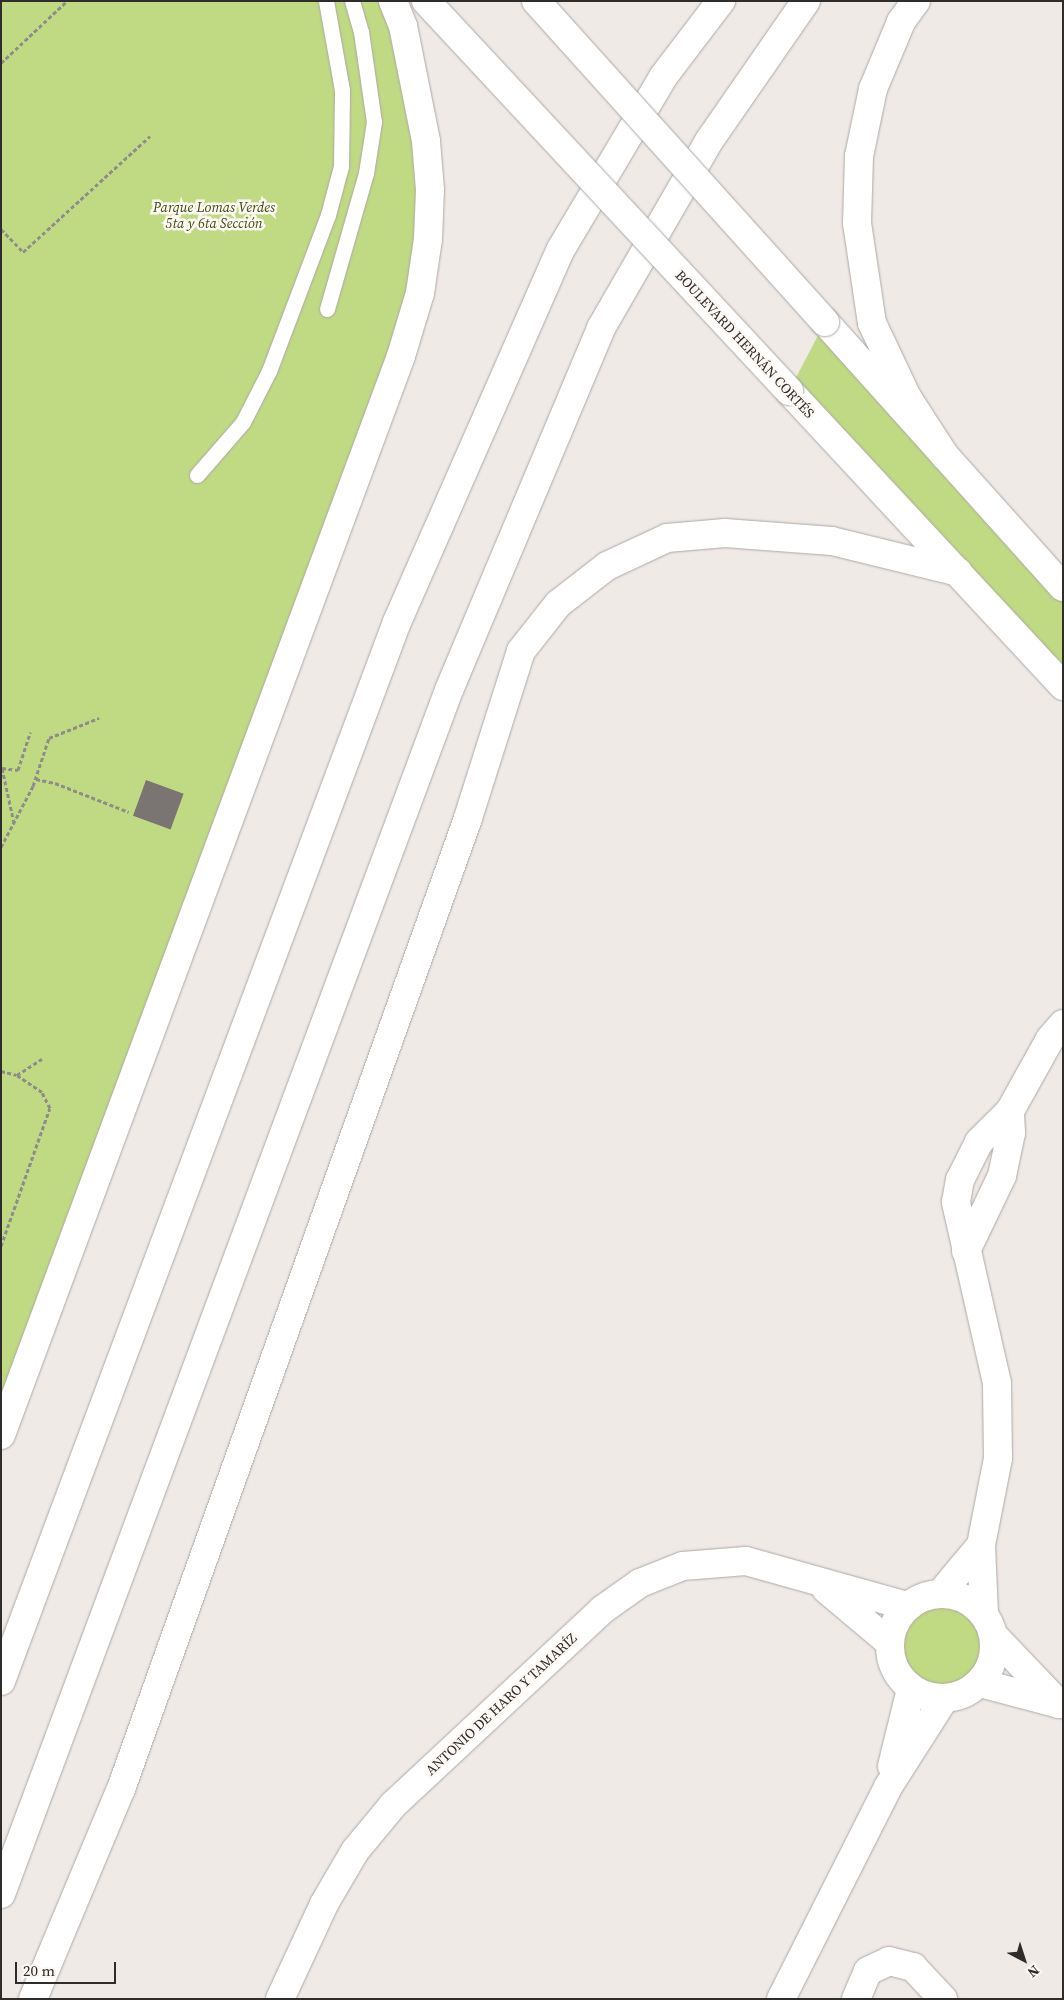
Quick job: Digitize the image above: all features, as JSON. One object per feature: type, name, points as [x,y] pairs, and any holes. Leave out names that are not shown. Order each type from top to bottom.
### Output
[{"type":"main road","points":[[1,1435],[398,365],[420,292],[428,239],[430,190],[426,141],[403,26],[393,1]]},
{"type":"main road","name":"BOULEVARD HERNÁN CORTÉS","points":[[426,1],[1063,686]]},
{"type":"main road","points":[[536,1],[1063,587]]},
{"type":"main road","points":[[1,1681],[397,622],[561,249],[663,77],[721,1]]},
{"type":"main road","points":[[1,1894],[449,690],[601,328],[709,142],[806,1]]},
{"type":"main road","points":[[916,1],[901,22],[873,89],[859,156],[857,223],[872,323],[907,397],[945,456]]},
{"type":"main road","points":[[33,1999],[121,1789],[400,1012],[468,818],[521,651],[558,604],[600,572],[667,538],[725,533],[832,541],[958,572]]},
{"type":"main road","points":[[1061,1704],[989,1625],[966,1599],[941,1593],[925,1596],[908,1606],[894,1624],[889,1642],[898,1675],[910,1689],[929,1697],[944,1699],[966,1693],[980,1683],[993,1661],[989,1625],[981,1545],[998,1458],[997,1383],[957,1217],[960,1180],[979,1142],[1010,1111],[1050,1039],[1063,1024]]},
{"type":"main road","points":[[966,1251],[1002,1176],[1011,1133],[1010,1111]]},
{"type":"main road","points":[[941,1593],[981,1545]]},
{"type":"main road","name":"ANTONIO DE HARO Y TAMARÍZ","points":[[280,1999],[324,1904],[355,1851],[393,1805],[602,1610],[640,1583],[683,1566],[746,1561],[821,1584],[908,1606]]},
{"type":"main road","name":"ANTONIO DE HARO Y TAMARÍZ","points":[[821,1584],[889,1642]]},
{"type":"main road","points":[[980,1683],[1061,1704]]},
{"type":"main road","points":[[888,1787],[910,1689]]},
{"type":"main road","points":[[781,1999],[888,1787],[944,1699]]},
{"type":"main road","points":[[856,1999],[868,1971],[889,1961],[912,1967],[943,1999]]},
{"type":"lane","points":[[196,475],[243,422],[269,371],[328,216],[342,166],[342,90],[326,1]]},
{"type":"lane","points":[[327,309],[354,223],[366,173],[374,122],[361,32],[352,1]]},
{"type":"lane","points":[[328,216],[354,223]]},
{"type":"path","points":[[1,63],[67,1]]},
{"type":"path","points":[[1,229],[23,252],[150,136]]},
{"type":"path","points":[[1,847],[36,779],[49,738],[99,718]]},
{"type":"path","points":[[14,823],[2,768],[18,770],[30,732]]},
{"type":"path","points":[[36,779],[55,783],[130,812]]},
{"type":"path","points":[[17,1075],[42,1059]]},
{"type":"path","points":[[1,1071],[17,1075],[42,1092],[50,1108],[1,1246]]},
{"type":"green space","name":"Parque Lomas Verdes 5ta y 6ta Sección","points":[[1,1],[391,1],[415,90],[419,292],[1,1435]]},
{"type":"green space","points":[[825,322],[1063,587],[1063,685],[789,391]]},
{"type":"green space","points":[[942,1594],[962,1598],[979,1609],[990,1626],[994,1646],[990,1666],[979,1683],[962,1694],[942,1698],[922,1694],[905,1683],[894,1666],[890,1646],[894,1626],[905,1609],[922,1598]]},
{"type":"building","points":[[146,780],[184,794],[171,829],[133,816]]}]
